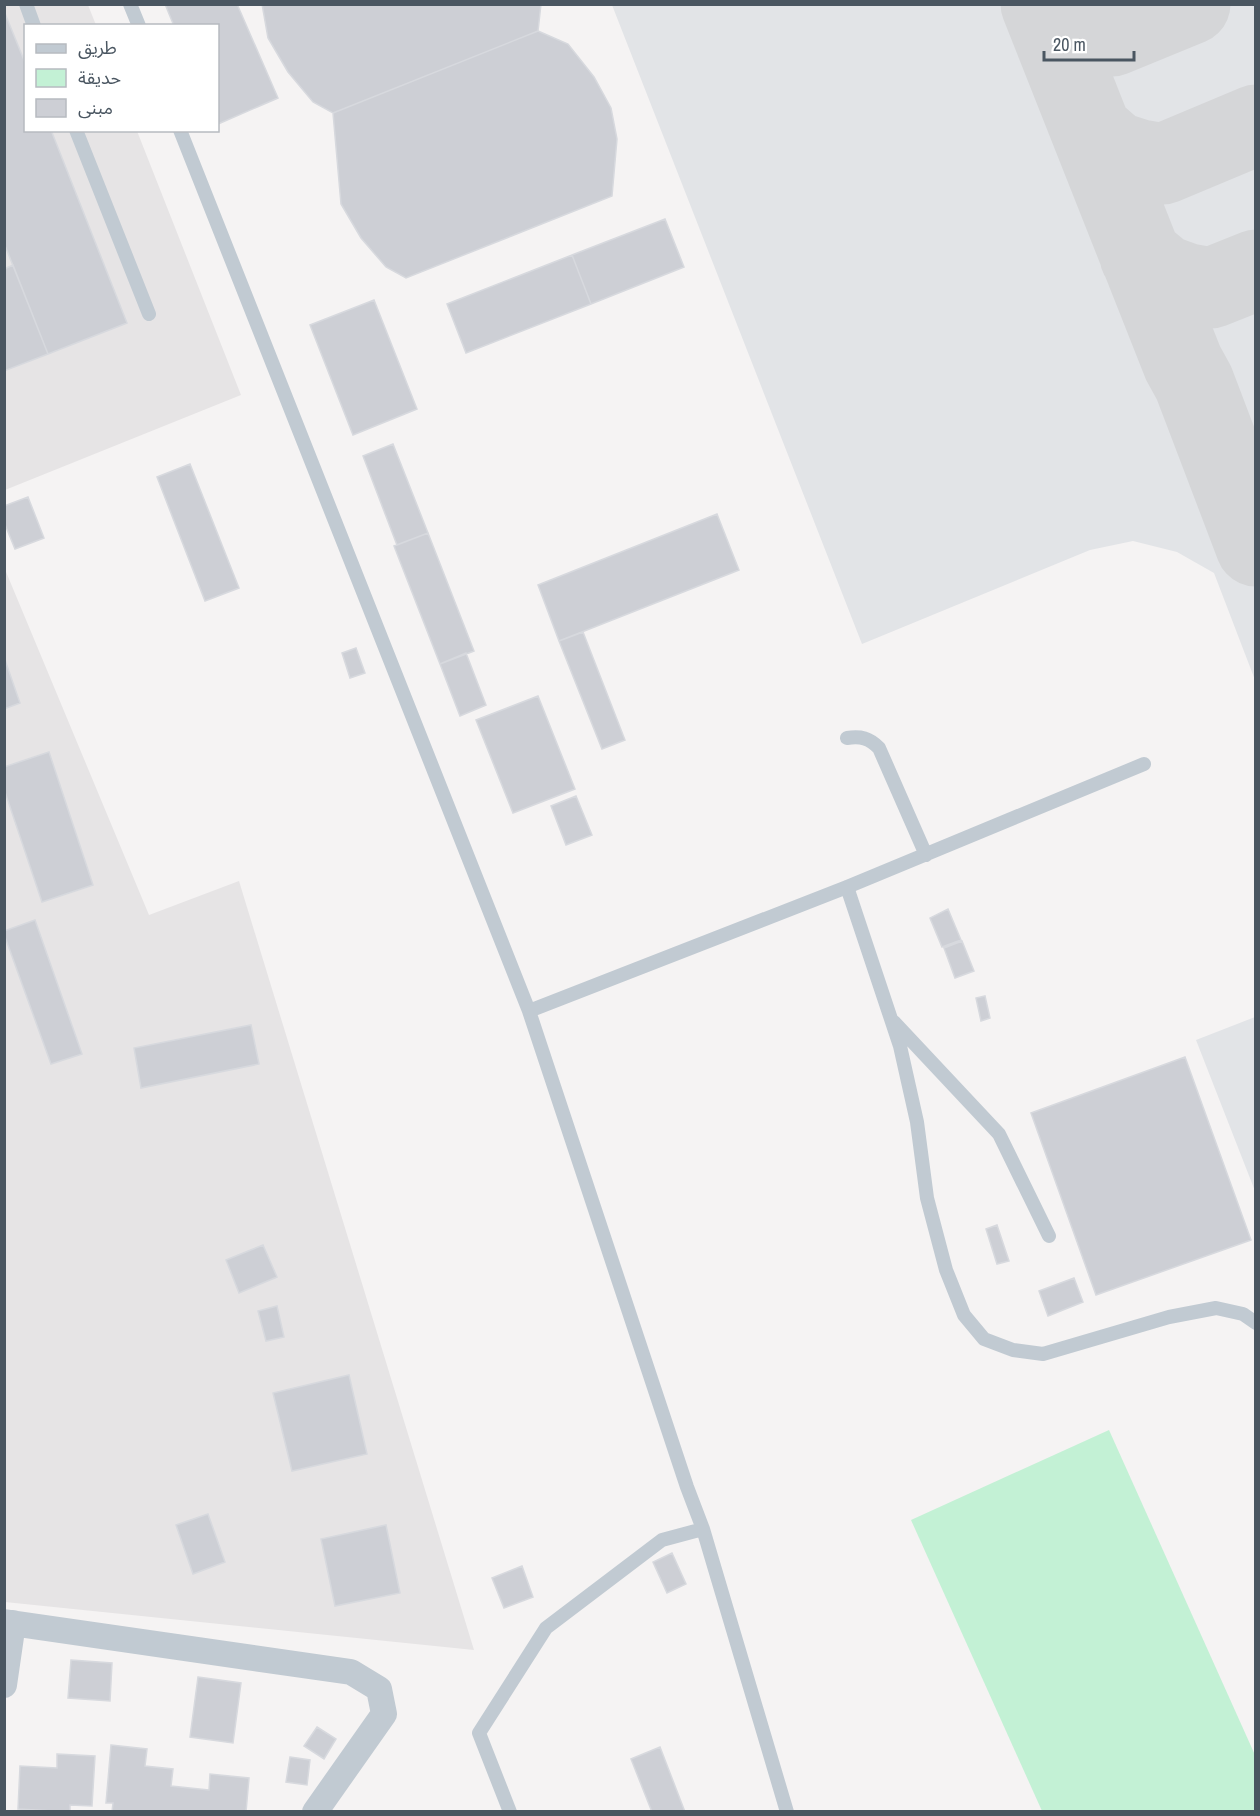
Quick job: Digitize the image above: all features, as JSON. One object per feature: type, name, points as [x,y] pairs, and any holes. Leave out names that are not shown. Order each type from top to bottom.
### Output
[{"type":"street","points":[[4,1684],[9,1622],[351,1672],[379,1689],[384,1714],[315,1812]]},
{"type":"lane","points":[[26,4],[33,24]]},
{"type":"lane","points":[[130,4],[138,24]]},
{"type":"lane","points":[[77,132],[149,314]]},
{"type":"lane","points":[[181,132],[529,1011],[687,1487],[703,1528],[787,1812]]},
{"type":"lane","points":[[847,738],[859,736],[871,739],[879,748],[926,855]]},
{"type":"lane","points":[[529,1011],[847,887],[1144,764]]},
{"type":"lane","points":[[847,887],[900,1046],[916,1122],[927,1198],[946,1270],[964,1315],[984,1339],[1013,1350],[1043,1354],[1169,1317],[1216,1308],[1243,1314],[1256,1323]]},
{"type":"lane","points":[[890,1018],[999,1134],[1049,1236]]},
{"type":"lane","points":[[510,1812],[478,1733],[546,1628],[662,1540],[703,1528]]},
{"type":"shaded area","points":[[5,5],[88,5],[96,24],[24,24],[24,132],[137,132],[241,395],[5,490]]},
{"type":"shaded area","points":[[612,5],[1255,5],[1255,680],[1214,573],[1177,552],[1133,541],[1090,550],[862,644]]},
{"type":"shaded area","points":[[4,567],[149,915],[239,881],[474,1650],[5,1602]]},
{"type":"shaded area","points":[[1255,1017],[1255,1191],[1196,1040]]},
{"type":"green space","points":[[1109,1430],[1255,1755],[1255,1811],[1042,1811],[911,1520]]},
{"type":"building","points":[[165,4],[237,4],[278,98],[219,124],[219,24],[173,24]]},
{"type":"building","points":[[262,4],[541,4],[538,31],[333,113],[313,102],[288,72],[268,38]]},
{"type":"building","points":[[4,11],[24,60],[24,132],[52,132],[127,323],[48,354],[4,243]]},
{"type":"building","points":[[538,31],[568,44],[594,77],[611,108],[617,139],[612,196],[406,278],[386,267],[361,238],[341,204],[333,113]]},
{"type":"building","points":[[665,219],[684,267],[591,304],[572,255]]},
{"type":"building","points":[[572,255],[591,304],[466,353],[447,304]]},
{"type":"building","points":[[13,265],[48,354],[4,371],[4,269]]},
{"type":"building","points":[[374,300],[417,409],[353,435],[310,325]]},
{"type":"building","points":[[393,444],[428,533],[397,545],[363,456]]},
{"type":"building","points":[[190,464],[239,588],[205,601],[157,477]]},
{"type":"building","points":[[28,497],[44,538],[15,549],[4,522],[4,506]]},
{"type":"building","points":[[717,514],[739,570],[559,641],[538,585]]},
{"type":"building","points":[[428,533],[474,651],[440,664],[394,546]]},
{"type":"building","points":[[583,632],[625,740],[602,749],[559,641]]},
{"type":"building","points":[[356,648],[365,673],[350,678],[342,653]]},
{"type":"building","points":[[466,653],[486,705],[460,716],[440,664]]},
{"type":"building","points":[[4,657],[20,703],[4,709]]},
{"type":"building","points":[[538,696],[575,789],[513,813],[476,720]]},
{"type":"building","points":[[49,752],[93,885],[42,902],[4,789],[4,767]]},
{"type":"building","points":[[576,796],[592,835],[566,845],[551,806]]},
{"type":"building","points":[[948,909],[961,940],[942,947],[930,918]]},
{"type":"building","points":[[35,920],[82,1054],[51,1064],[4,934],[4,931]]},
{"type":"building","points":[[962,941],[974,971],[955,978],[944,948]]},
{"type":"building","points":[[985,996],[990,1018],[981,1021],[976,998]]},
{"type":"building","points":[[251,1025],[259,1064],[141,1088],[134,1048]]},
{"type":"building","points":[[1185,1057],[1251,1240],[1096,1295],[1031,1113]]},
{"type":"building","points":[[997,1225],[1009,1261],[997,1264],[986,1229]]},
{"type":"building","points":[[263,1245],[277,1277],[239,1293],[226,1260]]},
{"type":"building","points":[[1074,1278],[1083,1302],[1048,1316],[1039,1291]]},
{"type":"building","points":[[277,1306],[284,1337],[266,1341],[258,1311]]},
{"type":"building","points":[[349,1375],[367,1454],[292,1471],[273,1393]]},
{"type":"building","points":[[208,1514],[225,1562],[193,1574],[176,1525]]},
{"type":"building","points":[[386,1525],[400,1593],[335,1606],[321,1539]]},
{"type":"building","points":[[672,1553],[686,1584],[667,1593],[653,1562]]},
{"type":"building","points":[[522,1566],[533,1597],[504,1608],[492,1578]]},
{"type":"building","points":[[71,1660],[112,1663],[110,1701],[68,1698]]},
{"type":"building","points":[[198,1677],[241,1683],[233,1743],[190,1737]]},
{"type":"building","points":[[317,1727],[336,1739],[324,1759],[304,1746]]},
{"type":"building","points":[[111,1745],[147,1749],[145,1766],[173,1769],[171,1786],[209,1790],[210,1774],[249,1778],[246,1812],[112,1812],[113,1803],[106,1803]]},
{"type":"building","points":[[660,1747],[685,1812],[652,1812],[631,1759]]},
{"type":"building","points":[[57,1754],[95,1756],[92,1806],[70,1805],[70,1812],[18,1809],[20,1766],[57,1768]]},
{"type":"building","points":[[290,1757],[310,1760],[307,1785],[286,1782]]},
{"type":"taxiway","points":[[1041,4],[1183,363],[1194,383],[1256,546]]},
{"type":"taxiway","points":[[1042,4],[1063,23],[1089,32],[1112,36],[1190,4]]},
{"type":"taxiway","points":[[1092,132],[1115,152],[1163,164],[1256,125]]},
{"type":"taxiway","points":[[1140,256],[1163,275],[1188,284],[1211,288],[1256,270]]}]
